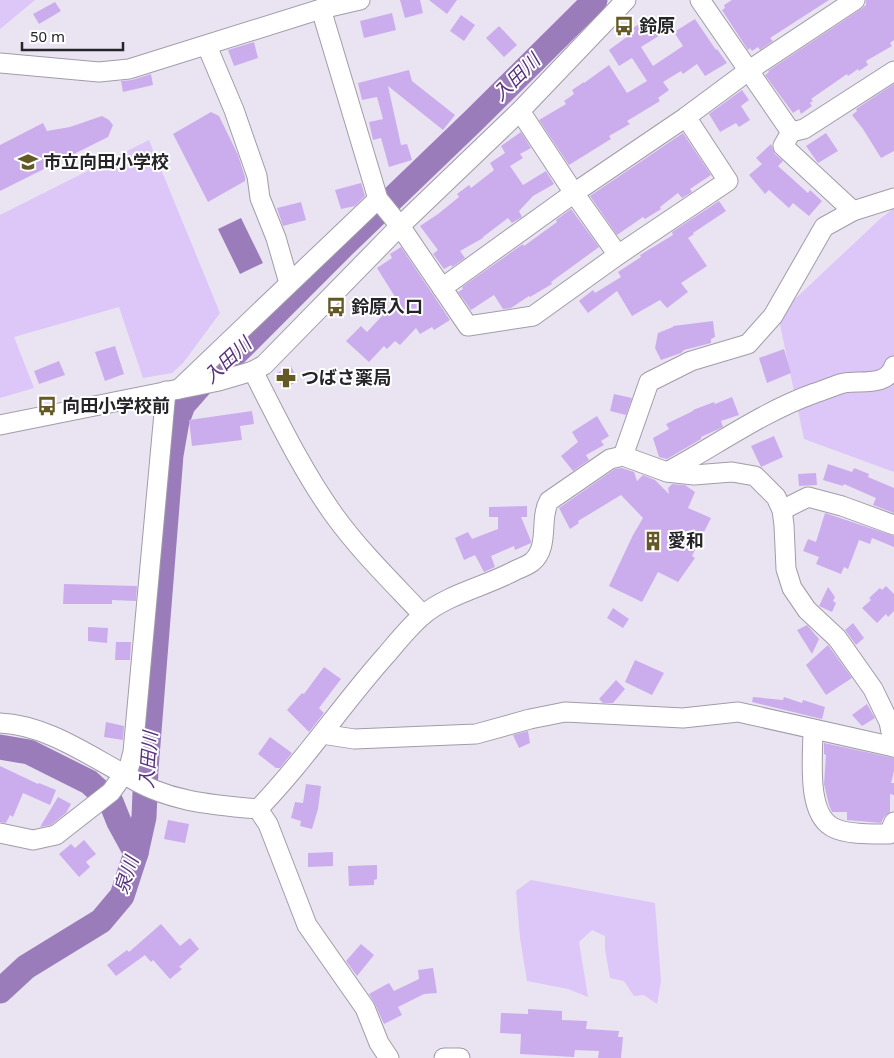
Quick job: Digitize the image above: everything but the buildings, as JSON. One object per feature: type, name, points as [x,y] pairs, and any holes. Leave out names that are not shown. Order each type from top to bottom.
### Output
[{"type":"street","points":[[0,64],[99,72],[129,69],[321,10],[360,0]]},
{"type":"street","points":[[129,778],[172,390],[289,284],[388,212],[520,111],[626,0]]},
{"type":"street","points":[[442,288],[574,193],[686,117],[748,71],[855,0]]},
{"type":"street","points":[[707,2],[748,71],[791,132]]},
{"type":"street","points":[[321,10],[388,212],[468,326],[533,316],[618,255],[728,181],[686,117]]},
{"type":"street","points":[[206,46],[234,110],[254,167],[260,198],[276,238],[289,284]]},
{"type":"street","points":[[853,211],[783,146],[791,132],[804,129],[894,71]]},
{"type":"street","points":[[520,111],[618,255]]},
{"type":"street","points":[[623,456],[649,382],[691,361],[748,344],[773,316],[824,228],[853,211],[894,198]]},
{"type":"street","points":[[0,425],[219,381],[253,371],[264,365],[275,355],[388,212]]},
{"type":"street","points":[[667,472],[741,428],[790,403],[844,384],[880,381],[892,371],[894,366]]},
{"type":"street","points":[[253,371],[297,456],[334,514],[367,556],[423,615]]},
{"type":"street","points":[[258,809],[278,788],[356,689],[423,615],[438,605],[533,562],[543,540],[544,509],[549,501],[610,459],[623,456],[667,472],[694,475],[732,472],[755,476],[776,496],[782,510],[786,568],[792,588],[807,610],[837,638],[873,689],[889,722],[894,747],[738,712],[683,718],[565,712],[530,719],[476,734],[354,738],[322,734]]},
{"type":"street","points":[[782,510],[808,496],[894,525]]},
{"type":"street","points":[[0,722],[13,723],[46,733],[158,792],[207,805],[258,809]]},
{"type":"street","points":[[813,730],[814,800],[820,816],[833,828],[856,833],[889,834],[894,822]]},
{"type":"street","points":[[0,833],[33,840],[56,835],[129,778]]},
{"type":"street","points":[[258,809],[268,824],[307,925],[365,1008],[379,1043],[389,1058]]},
{"type":"street","points":[[444,1058],[460,1058]]},
{"type":"shaded area","points":[[0,0],[35,0],[0,29]]},
{"type":"shaded area","points":[[149,140],[220,313],[183,363],[172,373],[143,378],[119,307],[14,337],[34,388],[0,398],[0,215]]},
{"type":"shaded area","points":[[894,208],[894,472],[804,439],[778,315]]},
{"type":"shaded area","points":[[241,218],[263,263],[240,274],[218,229]]},
{"type":"shaded area","points":[[531,880],[655,903],[661,981],[657,1004],[644,995],[634,996],[624,981],[610,978],[605,949],[605,936],[592,930],[579,942],[588,997],[568,989],[527,981],[520,938],[516,891]]},
{"type":"waterway","name":"入田川","points":[[0,991],[26,967],[101,921],[122,896],[136,853],[144,817],[146,769],[171,455],[177,421],[183,405],[212,372],[236,353],[595,0]]},
{"type":"waterway","name":"泉川","points":[[0,747],[29,752],[89,782],[111,802],[119,822],[136,853]]},
{"type":"place","name":"鈴原","points":[[624,26]]},
{"type":"place","name":"市立向田小学校","points":[[28,162]]},
{"type":"place","name":"鈴原入口","points":[[336,307]]},
{"type":"place","name":"つばさ薬局","points":[[286,378]]},
{"type":"place","name":"向田小学校前","points":[[47,406]]},
{"type":"place","name":"愛和","points":[[653,541]]}]
